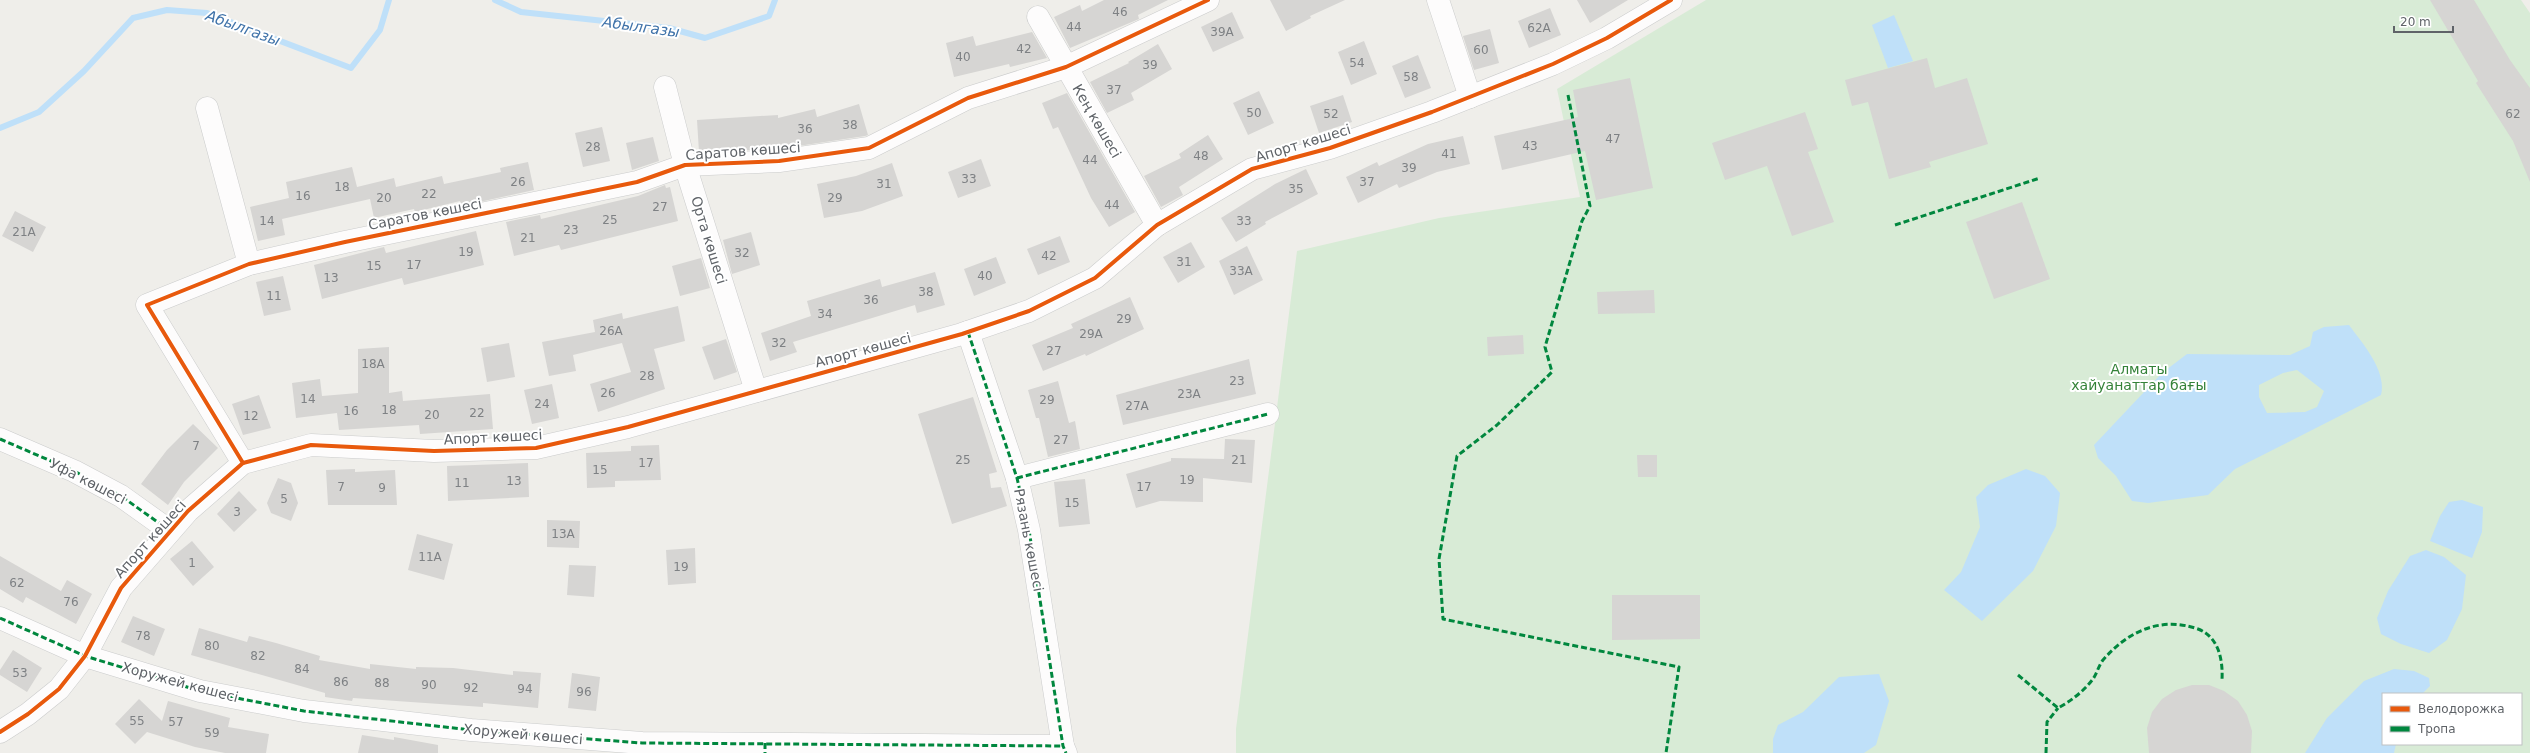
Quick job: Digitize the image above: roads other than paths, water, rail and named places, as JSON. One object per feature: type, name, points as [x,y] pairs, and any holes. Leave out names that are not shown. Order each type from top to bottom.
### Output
[{"type":"street","name":"Саратов көшесі","points":[[243,463],[147,305],[249,264],[345,242],[637,182],[686,164],[779,161],[869,148],[968,98],[1066,67],[1208,0]]},
{"type":"street","points":[[1438,0],[1470,97]]},
{"type":"street","name":"Апорт көшесі","points":[[0,732],[28,714],[58,689],[85,656],[121,588],[188,511],[243,463],[311,445],[434,451],[536,448],[628,427],[968,332],[1029,310],[1095,278],[1157,225],[1252,169],[1330,148],[1470,97],[1552,64],[1607,38],[1672,0]]},
{"type":"street","name":"Кең көшесі","points":[[1038,17],[1157,225]]},
{"type":"street","name":"Орта көшесі","points":[[665,87],[686,164],[756,391]]},
{"type":"street","points":[[207,108],[249,264]]},
{"type":"street","name":"Рязань көшесі","points":[[968,332],[1017,478],[1040,595],[1064,749]]},
{"type":"street","points":[[1017,478],[1268,414]]},
{"type":"street","name":"Уфа көшесі","points":[[0,439],[74,471],[121,496],[170,531]]},
{"type":"street","name":"Хоружей көшесі","points":[[0,618],[85,656],[200,691],[304,710],[471,730],[642,743],[765,748],[1064,749]]},
{"type":"water","points":[[1894,15],[1913,61],[1888,68],[1872,25]]},
{"type":"water","points":[[2349,325],[2367,349],[2377,367],[2382,386],[2381,395],[2235,469],[2208,495],[2148,503],[2132,501],[2116,476],[2098,458],[2094,445],[2162,373],[2187,354],[2290,355],[2310,346],[2313,332],[2324,327]],"holes":[[[2297,370],[2324,391],[2317,407],[2305,412],[2267,413],[2259,397],[2259,385],[2283,373]]]},
{"type":"water","points":[[2026,469],[2045,476],[2060,493],[2056,526],[2033,571],[1982,621],[1944,590],[1961,572],[1980,527],[1976,497],[1988,485]]},
{"type":"water","points":[[2462,500],[2483,507],[2482,532],[2472,558],[2430,541],[2440,516],[2449,502]]},
{"type":"water","points":[[2426,550],[2444,557],[2466,575],[2462,609],[2447,640],[2429,653],[2401,644],[2381,634],[2377,618],[2388,591],[2410,556]]},
{"type":"water","points":[[2394,669],[2414,671],[2429,678],[2430,686],[2423,693],[2382,693],[2382,745],[2396,745],[2394,753],[2305,753],[2327,718],[2364,681]]},
{"type":"water","points":[[1879,674],[1889,701],[1876,745],[1864,753],[1773,753],[1773,739],[1778,725],[1803,712],[1839,677]]},
{"type":"waterway","name":"Абылгазы","points":[[0,128],[39,112],[84,71],[133,18],[167,10],[207,13],[351,68],[380,30],[389,0]]},
{"type":"waterway","name":"Абылгазы","points":[[495,0],[521,12],[669,28],[705,38],[769,16],[775,0]]},
{"type":"park label","name":"Алматы хайуанаттар бағы","points":[[2139,378]]}]
